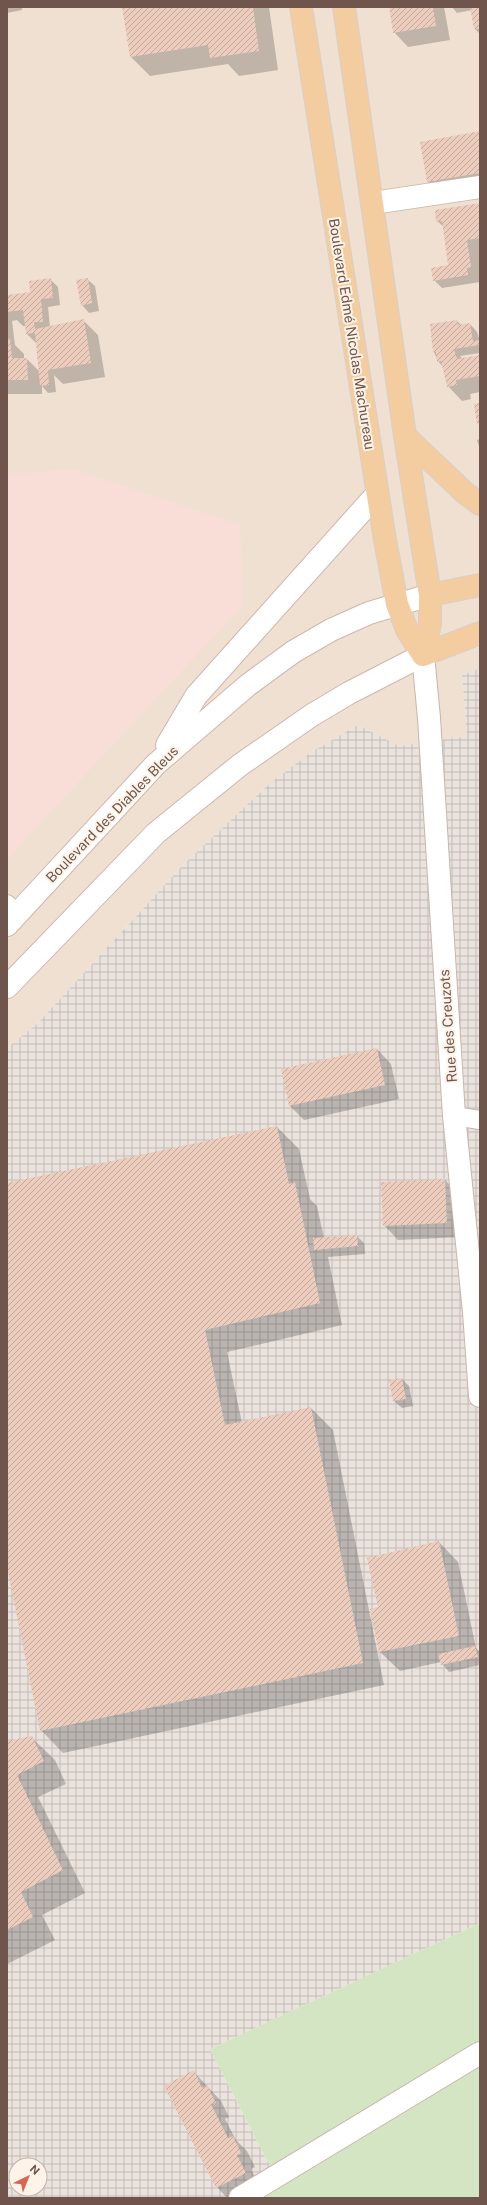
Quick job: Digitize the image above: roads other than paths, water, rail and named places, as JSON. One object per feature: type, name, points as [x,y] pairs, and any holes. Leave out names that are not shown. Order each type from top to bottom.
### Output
[{"type":"main road","name":"Boulevard Edmé Nicolas Machureau","points":[[301,7],[377,494],[397,604],[407,630],[423,655]]},
{"type":"main road","points":[[344,7],[405,436],[430,595],[430,624],[423,655]]},
{"type":"main road","points":[[373,204],[480,187]]},
{"type":"main road","points":[[405,436],[465,493],[480,504]]},
{"type":"main road","points":[[156,764],[196,696],[377,494]]},
{"type":"main road","points":[[430,595],[480,585]]},
{"type":"main road","name":"Boulevard des Diables Bleus","points":[[10,914],[156,764],[248,685],[293,652],[337,627],[369,613],[430,595]]},
{"type":"main road","points":[[7,987],[156,833],[240,765],[325,707],[423,655],[480,633]]},
{"type":"main road","name":"Rue des Creuzots","points":[[423,655],[429,718],[454,1116],[474,1312],[480,1396]]},
{"type":"main road","points":[[240,2198],[478,2057]]},
{"type":"lane","points":[[454,1116],[480,1120]]}]
